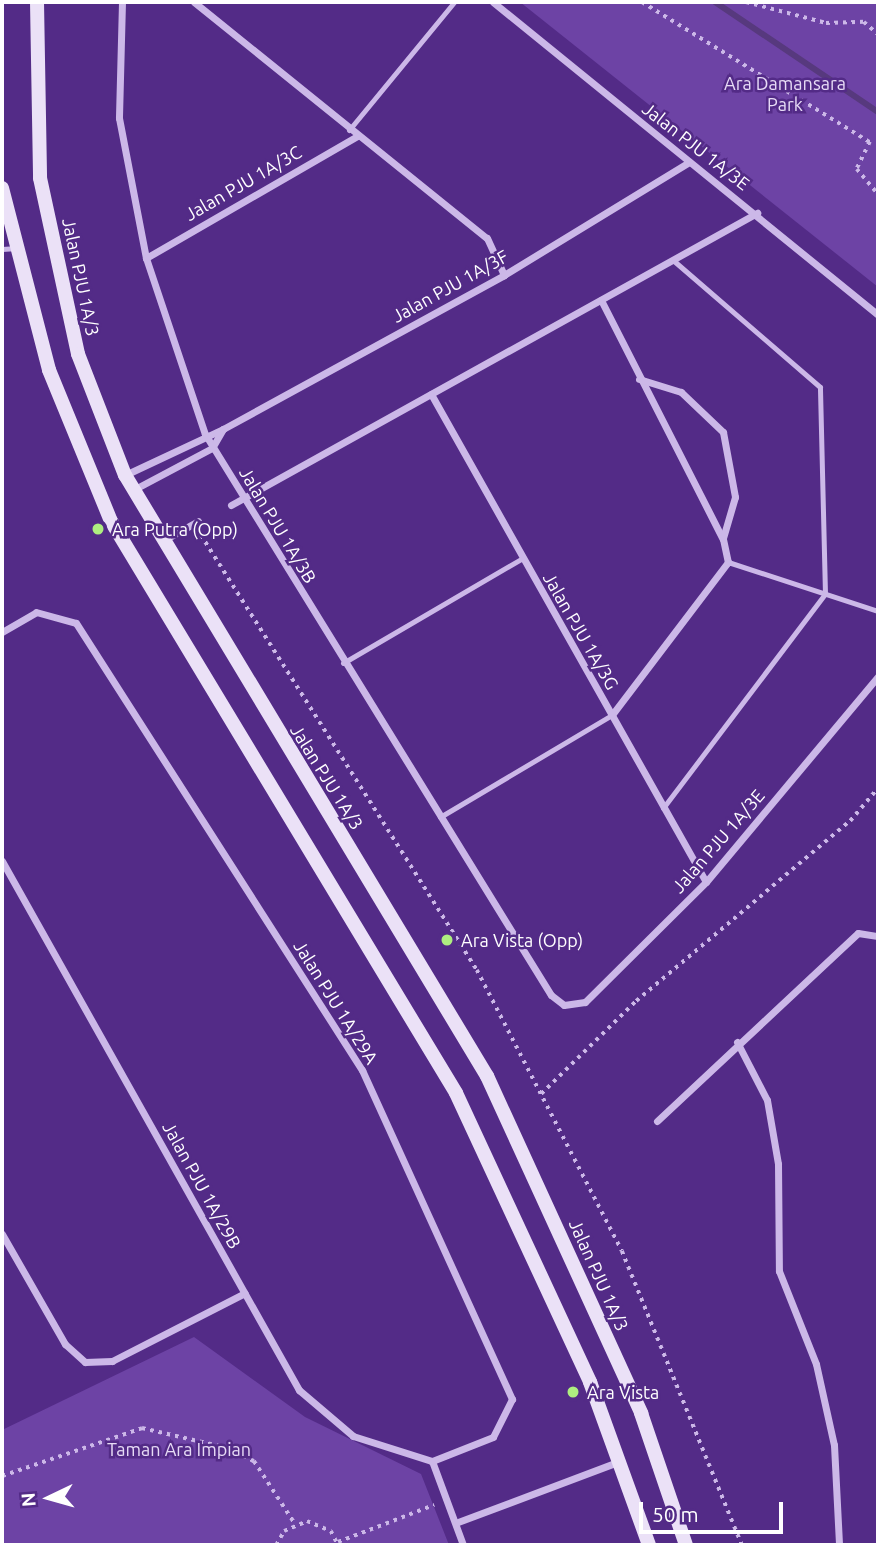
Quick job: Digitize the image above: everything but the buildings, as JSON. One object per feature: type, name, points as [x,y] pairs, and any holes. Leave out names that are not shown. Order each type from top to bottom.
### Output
[{"type":"street","name":"Jalan PJU 1A/3","points":[[37,2],[40,178],[78,354],[125,475],[160,542],[488,1076],[641,1413],[686,1545]]},
{"type":"street","name":"Jalan PJU 1A/3B","points":[[122,2],[119,117],[146,258],[205,434],[343,663],[551,995],[564,1005]]},
{"type":"street","points":[[194,2],[349,130],[487,238],[504,275]]},
{"type":"street","name":"Jalan PJU 1A/3E","points":[[494,2],[689,162],[757,213],[878,315]]},
{"type":"street","name":"Jalan PJU 1A/3C","points":[[146,258],[357,136]]},
{"type":"street","name":"Jalan PJU 1A/3F","points":[[125,475],[205,434],[223,429],[504,275],[689,162]]},
{"type":"street","points":[[2,188],[49,369],[111,521],[456,1093],[621,1461],[649,1545]]},
{"type":"street","points":[[231,505],[757,213]]},
{"type":"street","points":[[601,300],[723,539],[728,562],[612,715]]},
{"type":"street","points":[[639,379],[681,392],[723,432],[735,497],[723,539]]},
{"type":"street","name":"Jalan PJU 1A/3G","points":[[431,394],[521,559],[706,883]]},
{"type":"street","points":[[133,490],[212,448],[223,429]]},
{"type":"street","points":[[160,542],[196,522]]},
{"type":"street","name":"Jalan PJU 1A/29A","points":[[2,632],[36,612],[76,623],[362,1070],[512,1399],[493,1437],[432,1461]]},
{"type":"street","name":"Jalan PJU 1A/3E","points":[[564,1005],[585,1002],[706,883],[878,676]]},
{"type":"street","name":"Jalan PJU 1A/29B","points":[[2,861],[299,1390],[353,1436],[432,1461]]},
{"type":"street","points":[[657,1121],[737,1042],[858,933],[878,936]]},
{"type":"street","points":[[737,1042],[767,1100],[778,1164],[779,1271],[816,1364],[834,1445],[839,1545]]},
{"type":"street","points":[[2,1234],[65,1344],[85,1362],[112,1361],[245,1293]]},
{"type":"street","points":[[432,1461],[458,1522],[463,1545]]},
{"type":"street","points":[[458,1522],[621,1461]]},
{"type":"lane","points":[[349,130],[454,2]]},
{"type":"lane","points":[[2,249],[17,248]]},
{"type":"lane","points":[[663,808],[825,594],[820,387],[673,260]]},
{"type":"lane","points":[[343,663],[521,559]]},
{"type":"lane","points":[[728,562],[878,611]]},
{"type":"lane","points":[[440,817],[612,715]]},
{"type":"path","points":[[642,2],[870,142],[857,169],[878,194]]},
{"type":"path","points":[[746,2],[825,23],[864,23],[878,34]]},
{"type":"path","points":[[196,522],[410,857],[477,970],[622,1251],[742,1545]]},
{"type":"path","points":[[540,1094],[636,1001],[850,821],[878,788]]},
{"type":"path","points":[[2,1476],[142,1429],[228,1448],[254,1461],[295,1524]]},
{"type":"path","points":[[276,1545],[295,1524],[320,1524],[338,1543],[449,1500]]},
{"type":"green space","name":"Ara Damansara Park","points":[[520,2],[878,2],[878,287]]},
{"type":"green space","name":"Taman Ara Impian","points":[[194,1337],[305,1417],[421,1474],[449,1545],[2,1545],[2,1430]]},
{"type":"waterway","points":[[715,2],[878,112]]},
{"type":"place","name":"Ara Putra (Opp)","points":[[98,529]]},
{"type":"place","name":"Ara Vista (Opp)","points":[[447,940]]},
{"type":"place","name":"Ara Vista","points":[[573,1392]]}]
